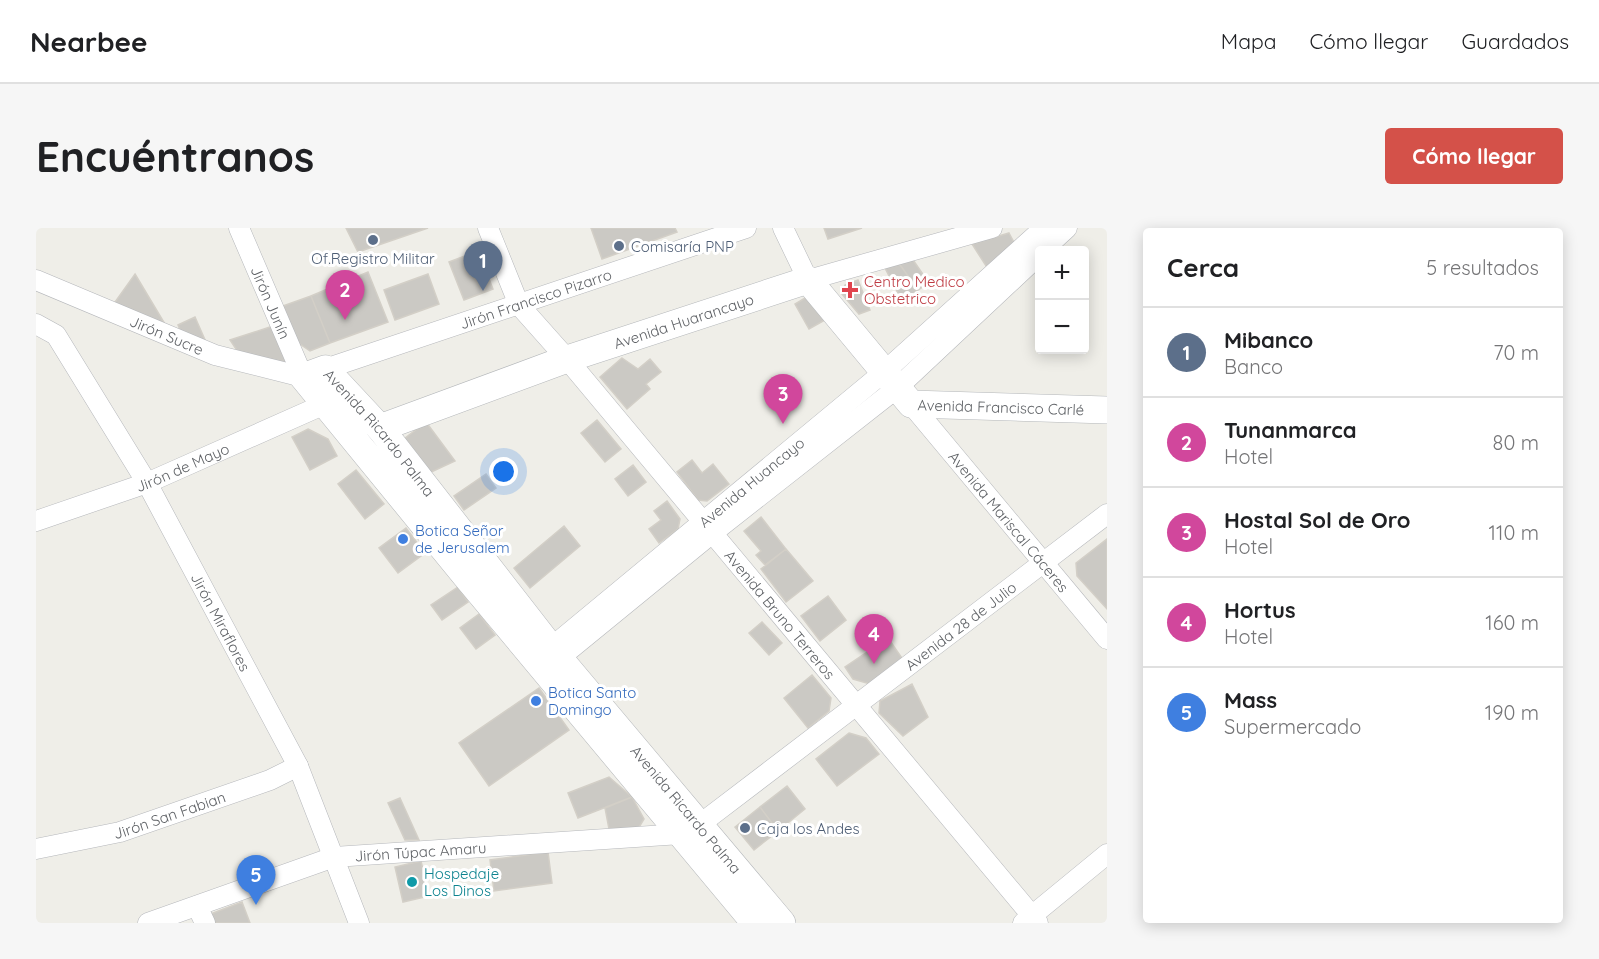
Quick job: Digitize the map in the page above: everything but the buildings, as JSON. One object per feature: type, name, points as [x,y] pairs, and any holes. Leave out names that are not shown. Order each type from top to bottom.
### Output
[{"type":"main road","name":"Avenida Huarancayo","points":[[380,428],[567,359],[808,280]]},
{"type":"main road","points":[[808,280],[897,388]]},
{"type":"main road","name":"Avenida Ricardo Palma","points":[[314,373],[325,405],[548,659],[690,830],[755,923]]},
{"type":"main road","name":"Avenida Ricardo Palma","points":[[314,373],[380,428],[548,659]]},
{"type":"main road","name":"Avenida Francisco Carlé","points":[[897,388],[1107,410]]},
{"type":"main road","name":"Avenida Ricardo Palma","points":[[690,830],[782,923]]},
{"type":"street","name":"Jirón Junín","points":[[239,228],[314,373]]},
{"type":"street","name":"Avenida Bruno Terreros","points":[[488,228],[519,305],[567,359],[1031,921]]},
{"type":"street","name":"Jirón Francisco Pizarro","points":[[314,373],[746,228]]},
{"type":"street","points":[[783,228],[808,280]]},
{"type":"street","name":"Avenida Huarancayo","points":[[808,280],[992,228]]},
{"type":"street","name":"Avenida Huancayo","points":[[897,388],[1044,228]]},
{"type":"street","name":"Avenida Huancayo","points":[[1048,246],[1067,228]]},
{"type":"street","name":"Avenida Huancayo","points":[[548,659],[706,528],[897,388],[1035,258]]},
{"type":"street","name":"Jirón Sucre","points":[[36,280],[215,355],[314,373]]},
{"type":"street","name":"Jirón Miraflores","points":[[36,324],[56,335],[147,483],[298,766],[359,923]]},
{"type":"street","name":"Avenida Mariscal Cáceres","points":[[897,388],[1107,639]]},
{"type":"street","name":"Jirón de Mayo","points":[[36,521],[147,483],[325,405]]},
{"type":"street","name":"Avenida 28 de Julio","points":[[690,830],[1107,514]]},
{"type":"street","name":"Jirón San Fabian","points":[[36,849],[120,832],[270,780],[298,766]]},
{"type":"street","name":"Jirón Túpac Amaru","points":[[148,923],[201,914],[334,857],[690,830]]},
{"type":"street","points":[[1031,921],[1107,854]]},
{"type":"place","name":"Of.Registro Militar","points":[[373,240]]},
{"type":"place","name":"Comisaría PNP","points":[[619,246]]},
{"type":"place","name":"Centro Medico Obstetrico","points":[[850,290]]},
{"type":"place","name":"Mibanco","points":[[483,291]]},
{"type":"place","name":"Tunanmarca","points":[[345,320]]},
{"type":"place","name":"Hostal Sol de Oro","points":[[783,424]]},
{"type":"place","name":"Botica Señor de Jerusalem","points":[[403,539]]},
{"type":"place","name":"Hortus","points":[[874,664]]},
{"type":"place","name":"Botica Santo Domingo","points":[[536,701]]},
{"type":"place","name":"Caja los Andes","points":[[745,828]]},
{"type":"place","name":"Hospedaje Los Dinos","points":[[412,882]]},
{"type":"place","name":"Mass","points":[[256,905]]}]
